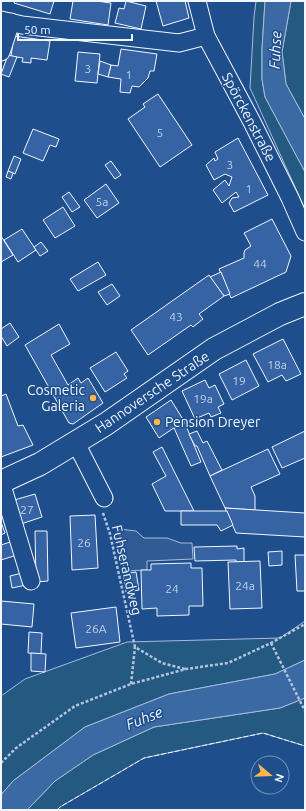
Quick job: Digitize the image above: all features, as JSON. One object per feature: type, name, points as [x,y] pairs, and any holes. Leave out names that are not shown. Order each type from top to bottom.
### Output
[{"type":"main road","name":"Hannoversche Straße","points":[[1,482],[40,464],[76,443],[214,349],[280,314],[305,304]]},
{"type":"street","name":"Spörckenstraße","points":[[197,1],[206,36],[272,162],[305,232]]},
{"type":"street","points":[[1,52],[6,21],[22,25],[179,43],[206,36]]},
{"type":"street","points":[[76,443],[104,498]]},
{"type":"street","points":[[1,482],[31,581]]},
{"type":"path","name":"Fuhserandweg","points":[[104,498],[102,511],[110,534],[135,647],[131,684]]},
{"type":"path","points":[[1,764],[16,748],[75,706],[131,684],[186,669],[228,663],[271,643],[305,624]]},
{"type":"path","points":[[271,643],[305,711]]},
{"type":"path","points":[[135,647],[162,663],[186,669]]},
{"type":"shaded area","points":[[256,1],[265,1],[262,79],[265,97],[305,172],[305,209],[250,88]]},
{"type":"shaded area","points":[[291,1],[305,1],[305,119],[286,84],[282,52]]},
{"type":"shaded area","points":[[119,529],[136,531],[144,538],[167,538],[181,543],[192,543],[193,559],[147,561],[147,570],[124,571]]},
{"type":"shaded area","points":[[305,621],[305,660],[275,674],[169,694],[85,727],[13,781],[1,795],[1,696],[25,679],[127,642],[280,638]]},
{"type":"shaded area","points":[[305,698],[305,746],[263,733],[144,758],[57,810],[27,810],[55,781],[93,755],[154,727],[280,708]]},
{"type":"water","name":"Fuhse","points":[[265,1],[291,1],[282,52],[286,84],[305,119],[305,172],[265,97],[262,79],[262,49]]},
{"type":"water","name":"Fuhse","points":[[305,660],[305,698],[280,708],[154,727],[93,755],[55,781],[27,810],[1,810],[1,795],[13,781],[85,727],[169,694],[275,674]]},
{"type":"building","points":[[15,1],[54,1],[50,14],[14,3]]},
{"type":"building","points":[[73,1],[96,1],[111,3],[108,25],[70,19]]},
{"type":"building","points":[[126,1],[146,6],[141,29],[115,23],[119,8],[124,9]]},
{"type":"building","points":[[156,1],[185,1],[189,18],[163,26]]},
{"type":"building","points":[[14,36],[50,41],[47,60],[31,58],[31,63],[22,62],[23,58],[11,56]]},
{"type":"building","points":[[121,49],[157,54],[154,71],[150,71],[148,78],[139,87],[132,86],[130,93],[120,92],[121,79],[108,77],[111,65],[118,66]]},
{"type":"building","points":[[78,52],[100,54],[97,83],[75,81]]},
{"type":"building","points":[[8,55],[17,57],[9,77],[1,74]]},
{"type":"building","points":[[100,61],[111,65],[108,77],[98,74]]},
{"type":"building","points":[[158,94],[192,145],[160,167],[128,119],[145,107],[143,104]]},
{"type":"building","points":[[33,129],[59,139],[56,147],[50,145],[43,161],[23,153]]},
{"type":"building","points":[[238,138],[268,195],[234,212],[229,203],[232,198],[239,197],[236,192],[222,203],[213,190],[225,180],[229,186],[232,177],[225,174],[214,180],[206,165],[214,158],[215,161],[218,159],[215,152]]},
{"type":"building","points":[[14,156],[21,159],[15,174],[8,171]]},
{"type":"building","points":[[111,161],[121,175],[115,179],[105,165]]},
{"type":"building","points":[[8,171],[13,173],[11,179],[6,177]]},
{"type":"building","points":[[106,184],[119,203],[97,218],[84,200]]},
{"type":"building","points":[[69,192],[80,207],[72,212],[62,197]]},
{"type":"building","points":[[63,207],[75,226],[55,238],[43,220]]},
{"type":"building","points":[[272,219],[291,256],[286,272],[231,298],[219,269],[244,258],[245,250],[251,246],[244,233]]},
{"type":"building","points":[[22,229],[36,250],[18,262],[4,240]]},
{"type":"building","points":[[1,236],[13,255],[1,262]]},
{"type":"building","points":[[41,242],[48,251],[40,256],[34,247]]},
{"type":"building","points":[[98,262],[106,275],[78,291],[70,279]]},
{"type":"building","points":[[221,272],[230,294],[224,296],[210,277]]},
{"type":"building","points":[[209,275],[224,296],[199,314],[203,319],[193,327],[191,325],[148,355],[131,330]]},
{"type":"building","points":[[112,284],[120,296],[107,305],[98,292]]},
{"type":"building","points":[[10,323],[19,337],[7,346],[1,336],[1,329]]},
{"type":"building","points":[[59,324],[70,344],[51,355],[68,385],[78,378],[81,383],[88,378],[103,403],[73,424],[69,423],[25,345]]},
{"type":"building","points":[[283,339],[301,374],[286,381],[282,375],[268,382],[253,354]]},
{"type":"building","points":[[116,352],[128,371],[124,374],[127,378],[105,392],[90,368]]},
{"type":"building","points":[[246,360],[259,386],[232,400],[219,374]]},
{"type":"building","points":[[205,380],[209,388],[215,385],[224,404],[218,407],[221,413],[211,417],[209,413],[195,419],[182,391]]},
{"type":"building","points":[[6,394],[18,426],[23,425],[33,445],[1,457],[1,396]]},
{"type":"building","points":[[171,400],[184,421],[159,438],[146,417]]},
{"type":"building","points":[[184,421],[201,462],[191,466],[174,428]]},
{"type":"building","points":[[197,431],[203,443],[207,441],[222,470],[210,476],[197,446],[195,446],[189,434]]},
{"type":"building","points":[[305,431],[305,458],[282,468],[272,447]]},
{"type":"building","points":[[162,447],[194,511],[165,511],[152,484],[166,476],[153,452]]},
{"type":"building","points":[[268,449],[280,474],[251,487],[255,496],[255,510],[225,508],[210,476]]},
{"type":"building","points":[[35,494],[42,517],[18,525],[11,501]]},
{"type":"building","points":[[225,508],[305,513],[305,537],[236,533]]},
{"type":"building","points":[[181,511],[227,511],[233,525],[221,531],[217,525],[181,525]]},
{"type":"building","points":[[95,515],[98,568],[72,570],[70,516]]},
{"type":"building","points":[[1,522],[5,533],[1,535]]},
{"type":"building","points":[[35,531],[47,531],[48,581],[36,582]]},
{"type":"building","points":[[13,541],[17,555],[1,560],[1,545]]},
{"type":"building","points":[[237,546],[237,549],[244,548],[244,562],[236,562],[236,560],[195,561],[194,547]]},
{"type":"building","points":[[282,551],[282,565],[269,566],[268,552]]},
{"type":"building","points":[[295,555],[305,555],[305,591],[297,591]]},
{"type":"building","points":[[260,561],[262,608],[230,609],[228,562]]},
{"type":"building","points":[[191,563],[191,568],[202,568],[203,606],[189,606],[189,615],[157,616],[157,608],[142,609],[141,570],[151,570],[151,564]]},
{"type":"building","points":[[136,572],[139,590],[126,592],[123,574]]},
{"type":"building","points":[[22,573],[26,585],[12,588],[10,576]]},
{"type":"building","points":[[1,601],[34,604],[32,627],[1,624]]},
{"type":"building","points":[[116,607],[120,642],[76,648],[71,613]]},
{"type":"building","points":[[29,632],[42,633],[41,654],[28,653]]},
{"type":"building","points":[[31,653],[46,654],[45,672],[31,671]]},
{"type":"fence","points":[[57,810],[144,758],[263,733],[305,746]]},
{"type":"place","name":"Cosmetic Galeria","points":[[93,398]]},
{"type":"place","name":"Pension Dreyer","points":[[157,422]]}]
